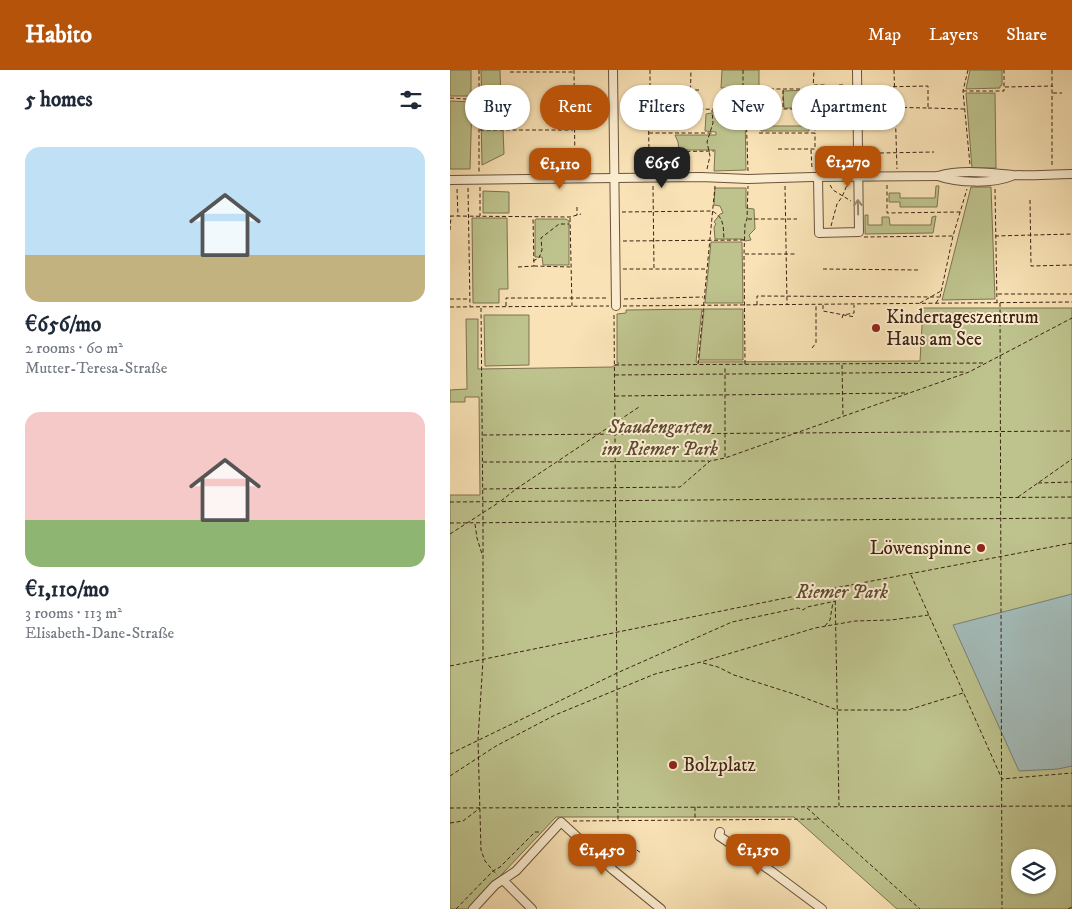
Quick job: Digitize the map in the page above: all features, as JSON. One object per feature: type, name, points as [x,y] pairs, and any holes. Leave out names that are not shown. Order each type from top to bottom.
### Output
[{"type":"street","points":[[613,70],[616,302]]},
{"type":"street","points":[[857,70],[857,85]]},
{"type":"street","points":[[818,177],[819,233],[858,232],[857,130]]},
{"type":"street","points":[[454,180],[938,176],[949,180],[995,173],[1014,175],[1072,174]]},
{"type":"street","points":[[970,177],[996,181],[1014,175]]},
{"type":"street","points":[[473,909],[495,885],[516,871],[561,822],[628,884],[661,909]]},
{"type":"street","points":[[720,832],[719,836],[771,871],[822,909]]},
{"type":"street","points":[[503,880],[532,909]]},
{"type":"path","points":[[478,70],[478,85]]},
{"type":"path","points":[[650,70],[650,85]]},
{"type":"path","points":[[690,85],[691,70]]},
{"type":"path","points":[[743,70],[743,85]]},
{"type":"path","points":[[813,85],[814,70]]},
{"type":"path","points":[[894,70],[894,85]]},
{"type":"path","points":[[935,303],[940,297],[953,236],[970,177],[963,92],[968,70]]},
{"type":"path","points":[[963,92],[1004,91],[1004,70]]},
{"type":"path","points":[[1052,70],[1052,169]]},
{"type":"path","points":[[510,72],[574,71],[574,85]]},
{"type":"path","points":[[905,86],[928,86],[928,108]]},
{"type":"path","points":[[1004,87],[1053,86]]},
{"type":"path","points":[[792,89],[783,89],[783,109],[792,109]]},
{"type":"path","points":[[1053,93],[1062,93]]},
{"type":"path","points":[[450,98],[465,99]]},
{"type":"path","points":[[905,107],[965,110]]},
{"type":"path","points":[[698,365],[712,211],[710,159],[707,142],[713,123],[712,110],[703,110]]},
{"type":"path","points":[[479,130],[480,216]]},
{"type":"path","points":[[575,130],[575,178]]},
{"type":"path","points":[[649,130],[649,152],[714,151]]},
{"type":"path","points":[[747,130],[748,172]]},
{"type":"path","points":[[896,130],[897,170]]},
{"type":"path","points":[[649,134],[713,133]]},
{"type":"path","points":[[759,133],[815,133],[815,149],[778,149]]},
{"type":"path","points":[[811,149],[812,171]]},
{"type":"path","points":[[655,152],[655,173]]},
{"type":"path","points":[[880,153],[934,152]]},
{"type":"path","points":[[468,180],[470,307]]},
{"type":"path","points":[[996,181],[997,294],[999,303],[1000,356],[1002,909]]},
{"type":"path","points":[[887,184],[888,213],[960,212]]},
{"type":"path","points":[[745,365],[744,240],[748,185]]},
{"type":"path","points":[[830,185],[842,197],[854,202]]},
{"type":"path","points":[[830,229],[837,204],[847,185]]},
{"type":"path","points":[[653,186],[654,269]]},
{"type":"path","points":[[785,186],[787,304]]},
{"type":"path","points":[[457,189],[458,216]]},
{"type":"path","points":[[1030,200],[1031,266],[1072,265]]},
{"type":"path","points":[[577,207],[577,215]]},
{"type":"path","points":[[615,212],[712,211],[719,215],[724,240]]},
{"type":"path","points":[[450,230],[451,216],[570,217],[581,214]]},
{"type":"path","points":[[533,217],[534,266]]},
{"type":"path","points":[[570,217],[572,306]]},
{"type":"path","points":[[747,219],[796,219]]},
{"type":"path","points":[[533,261],[539,258],[542,250],[541,238],[559,224],[570,224]]},
{"type":"path","points":[[996,236],[1072,234]]},
{"type":"path","points":[[863,237],[953,236]]},
{"type":"path","points":[[615,241],[744,240]]},
{"type":"path","points":[[744,254],[797,254]]},
{"type":"path","points":[[518,266],[571,267]]},
{"type":"path","points":[[615,270],[707,268]]},
{"type":"path","points":[[823,269],[919,270]]},
{"type":"path","points":[[920,303],[941,291]]},
{"type":"path","points":[[997,294],[1072,294]]},
{"type":"path","points":[[757,304],[757,296],[940,297]]},
{"type":"path","points":[[506,306],[506,298],[572,298],[616,302],[623,299],[703,297]]},
{"type":"path","points":[[450,299],[470,299]]},
{"type":"path","points":[[616,302],[614,313],[614,375],[618,821]]},
{"type":"path","points":[[626,306],[1072,302]]},
{"type":"path","points":[[812,348],[816,343],[816,304]]},
{"type":"path","points":[[823,304],[824,311],[854,317]]},
{"type":"path","points":[[843,315],[854,313],[854,304]]},
{"type":"path","points":[[450,307],[601,306]]},
{"type":"path","points":[[481,307],[483,660],[478,740],[480,808],[482,856],[493,871],[503,880]]},
{"type":"path","points":[[483,462],[710,461],[725,458],[791,433],[969,372],[1072,318]]},
{"type":"path","points":[[614,365],[986,363]]},
{"type":"path","points":[[842,364],[843,416]]},
{"type":"path","points":[[725,365],[725,458]]},
{"type":"path","points":[[614,375],[969,372]]},
{"type":"path","points":[[615,396],[912,393]]},
{"type":"path","points":[[450,534],[500,502],[516,489],[615,422],[639,408]]},
{"type":"path","points":[[483,435],[1072,431]]},
{"type":"path","points":[[1018,498],[1072,459]]},
{"type":"path","points":[[483,489],[680,487],[710,461]]},
{"type":"path","points":[[1038,483],[1072,482]]},
{"type":"path","points":[[450,502],[1072,497]]},
{"type":"path","points":[[450,523],[1072,518]]},
{"type":"path","points":[[475,523],[483,557]]},
{"type":"path","points":[[450,666],[1072,542]]},
{"type":"path","points":[[910,574],[1002,779]]},
{"type":"path","points":[[825,626],[830,620],[835,588]]},
{"type":"path","points":[[834,601],[837,624],[839,807]]},
{"type":"path","points":[[450,754],[617,672],[732,622],[798,608],[803,610],[807,607],[834,601]]},
{"type":"path","points":[[450,776],[496,746],[555,716],[655,674],[825,626],[855,621],[891,620],[929,615]]},
{"type":"path","points":[[701,662],[709,663],[734,675],[837,710],[908,710],[963,693]]},
{"type":"path","points":[[1002,779],[1072,772]]},
{"type":"path","points":[[450,808],[1072,806]]},
{"type":"path","points":[[695,807],[695,821]]},
{"type":"path","points":[[806,807],[920,909]]},
{"type":"path","points":[[450,823],[463,821],[480,808]]},
{"type":"path","points":[[561,822],[820,819]]},
{"type":"path","points":[[456,909],[535,832],[552,832]]},
{"type":"path","points":[[616,868],[634,848],[641,853]]},
{"type":"path","points":[[1068,909],[1072,907]]},
{"type":"green space","points":[[450,70],[471,70],[471,85],[465,85],[465,96],[450,96]]},
{"type":"green space","points":[[481,70],[500,70],[500,85],[481,85]]},
{"type":"green space","points":[[722,70],[759,70],[759,85],[721,85]]},
{"type":"green space","points":[[970,70],[1002,70],[1002,85],[1000,88],[966,89]]},
{"type":"green space","points":[[783,91],[792,91],[792,108],[784,108]]},
{"type":"green space","points":[[966,93],[995,93],[996,168],[972,168]]},
{"type":"green space","points":[[450,101],[465,102],[465,130],[471,130],[470,169],[450,169]]},
{"type":"green space","points":[[713,113],[713,130],[745,130],[746,170],[714,171],[715,150],[679,150],[675,135],[716,135],[716,132],[705,131],[706,114]]},
{"type":"green space","points":[[782,126],[792,126],[792,130],[809,130],[809,131],[761,131],[782,130]]},
{"type":"green space","points":[[481,130],[503,130],[504,154],[482,165]]},
{"type":"green space","points":[[936,186],[939,186],[937,207],[900,207],[900,202],[889,202],[889,193],[900,193],[900,198],[935,198]]},
{"type":"green space","points":[[971,187],[991,187],[995,299],[942,300]]},
{"type":"green space","points":[[715,188],[746,188],[746,208],[754,209],[755,229],[749,235],[751,240],[715,239],[714,227],[716,224],[714,222],[723,213],[720,206],[714,205]]},
{"type":"green space","points":[[483,191],[509,192],[509,213],[483,213]]},
{"type":"green space","points":[[865,215],[868,215],[868,225],[882,225],[882,217],[889,217],[890,225],[931,225],[932,217],[936,216],[933,233],[865,234]]},
{"type":"green space","points":[[472,218],[507,218],[508,289],[499,289],[499,303],[473,303]]},
{"type":"green space","points":[[536,219],[566,219],[569,221],[569,265],[543,265],[542,257],[535,257]]},
{"type":"green space","points":[[711,242],[742,242],[743,303],[705,303]]},
{"type":"green space","name":"Riemer Park","points":[[923,308],[1072,308],[1072,909],[897,909],[794,817],[556,817],[469,909],[450,909],[450,495],[480,495],[479,397],[465,397],[465,402],[450,402],[450,390],[467,389],[466,319],[478,319],[478,369],[612,367],[619,363],[617,363],[617,314],[626,313],[626,310],[702,309],[696,362],[920,361]]},
{"type":"green space","points":[[704,309],[743,309],[743,360],[699,360]]},
{"type":"green space","points":[[484,315],[529,315],[529,365],[485,366]]},
{"type":"water","points":[[1072,594],[1072,766],[1058,769],[1019,771],[953,625]]},
{"type":"place","name":"Kindertageszentrum Haus am See","points":[[876,328]]},
{"type":"place","name":"Löwenspinne","points":[[981,548]]},
{"type":"place","name":"Bolzplatz","points":[[673,765]]},
{"type":"park label","name":"Staudengarten im Riemer Park","points":[[660,438]]}]
